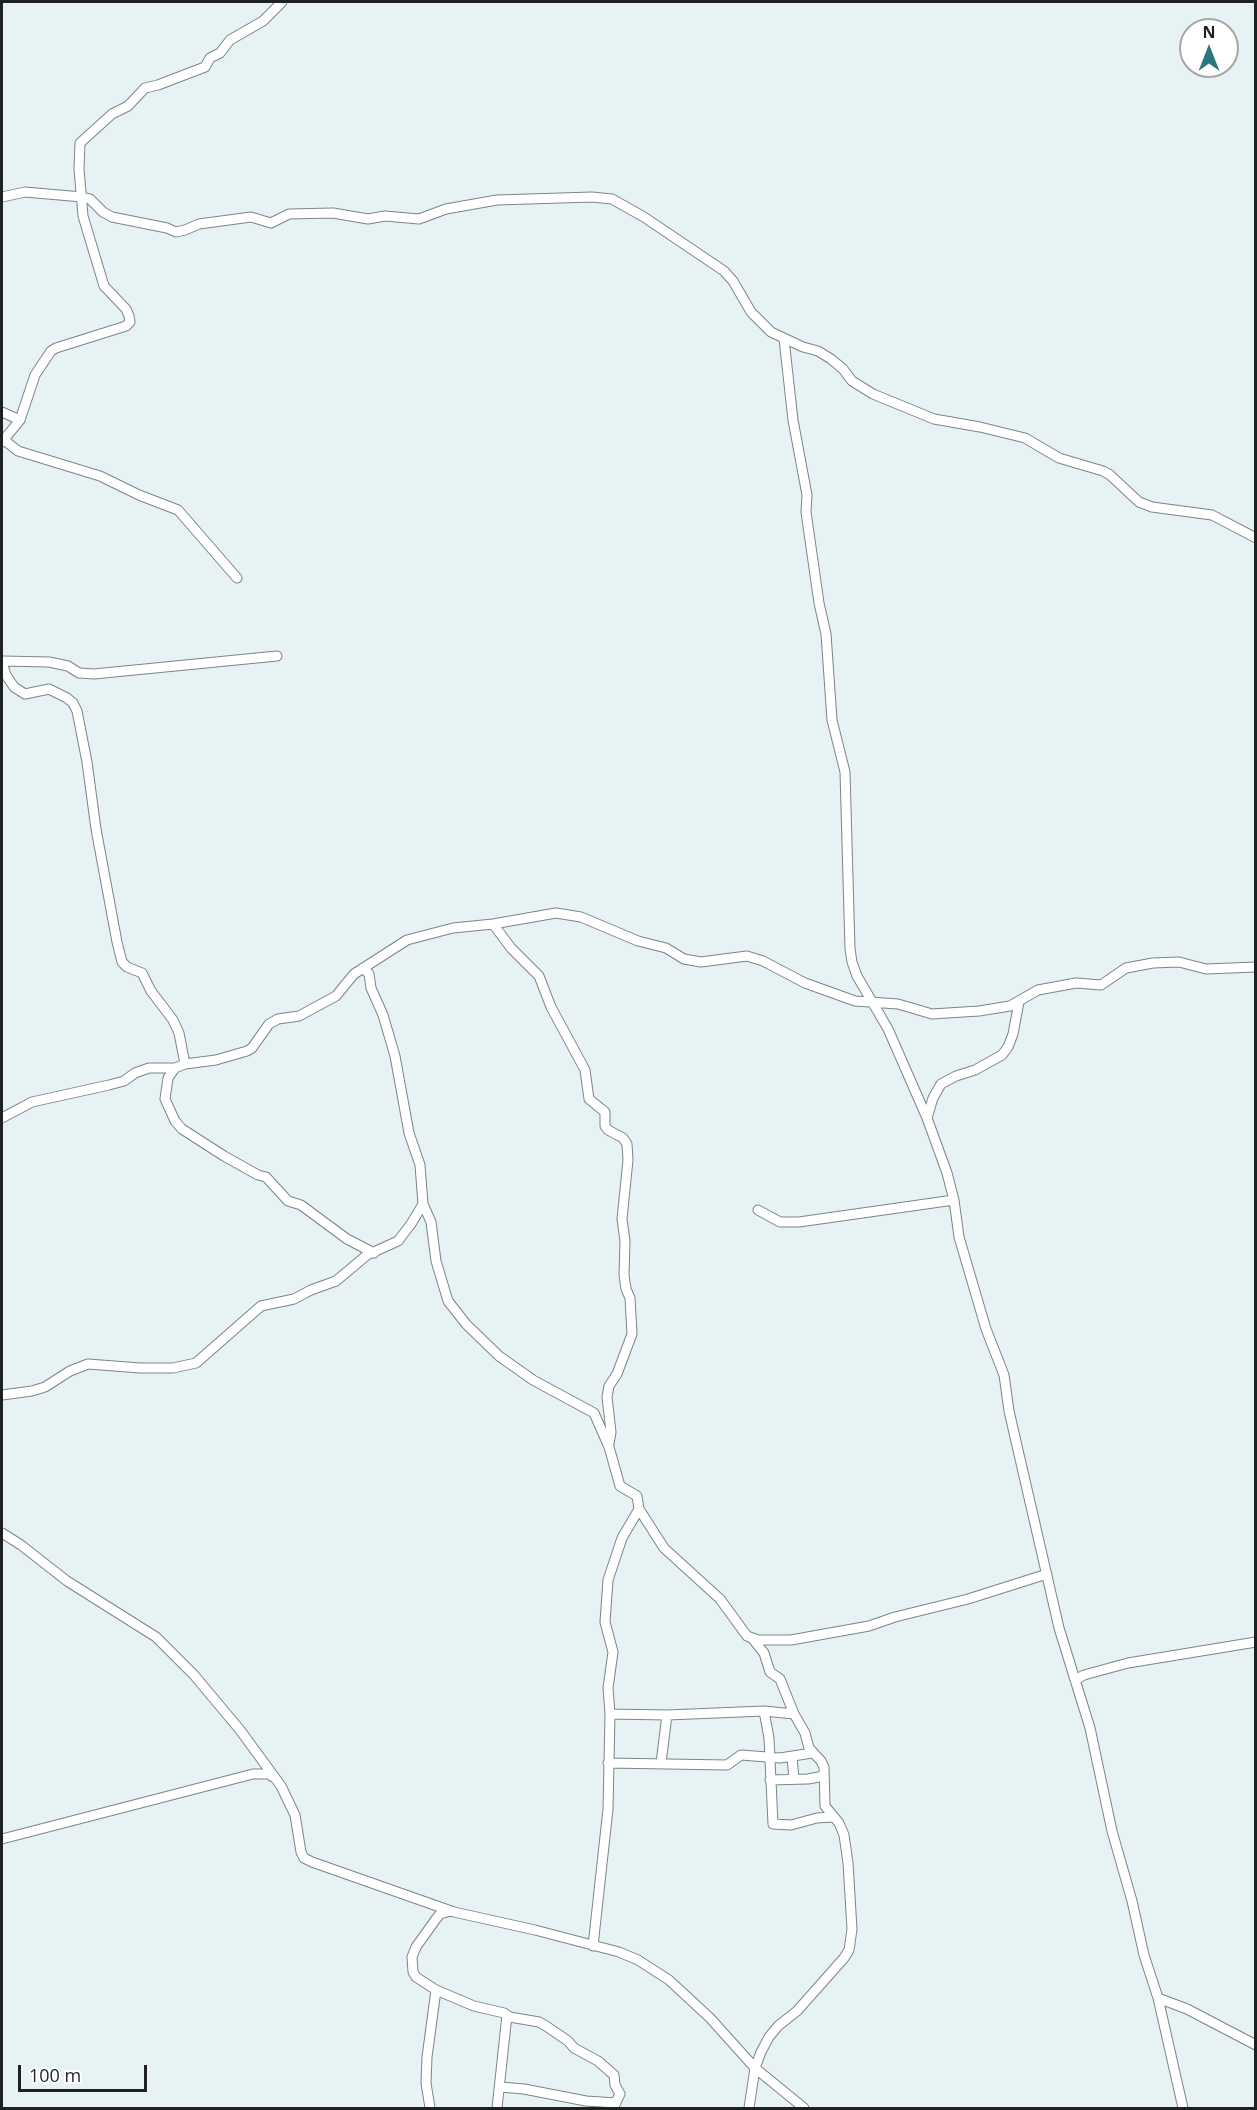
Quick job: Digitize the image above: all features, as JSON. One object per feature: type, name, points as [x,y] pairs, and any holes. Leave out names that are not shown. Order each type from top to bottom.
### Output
[{"type":"street","points":[[237,578],[178,510],[139,495],[100,476],[18,451],[2,440],[20,420],[35,375],[51,351],[126,326],[130,322],[126,309],[104,286],[83,216],[80,142],[116,111],[128,106],[145,88],[172,81],[205,67],[210,58],[220,53],[230,40],[263,21],[282,2]]},
{"type":"street","points":[[2,197],[25,192],[82,197],[90,199],[103,212],[112,217],[176,232],[199,224],[251,217],[271,223],[289,214],[333,213],[368,219],[384,216],[419,219],[446,209],[497,200],[592,197],[612,200],[644,216],[718,266],[733,281],[760,323],[784,339],[818,351],[831,359],[852,381],[873,394],[934,419],[980,426],[1025,438],[1059,458],[1103,471],[1139,502],[1152,507],[1212,515],[1256,538]]},
{"type":"street","points":[[784,339],[793,420],[807,495],[806,512],[819,603],[826,634],[832,720],[844,772],[850,948],[857,976],[888,1029],[927,1118],[954,1200],[959,1237],[981,1312],[1004,1375],[1009,1411],[1059,1628],[1090,1728],[1112,1831],[1132,1901],[1143,1955],[1158,1998],[1183,2109]]},
{"type":"street","points":[[2,412],[20,420]]},
{"type":"street","points":[[186,1064],[179,1033],[173,1020],[151,991],[142,973],[127,967],[122,962],[96,829],[77,711],[67,698],[50,689],[25,694],[14,687],[6,675],[2,662],[49,662],[68,666],[79,673],[94,674],[277,656]]},
{"type":"street","points":[[2,1118],[32,1102],[124,1081],[135,1073],[149,1068],[175,1068],[247,1051],[252,1048],[269,1024],[278,1019],[299,1016],[329,1000],[342,991],[350,979],[363,968],[407,940],[453,928],[493,924],[556,913],[570,914],[638,941],[666,948],[684,959],[701,962],[747,956],[763,961],[805,983],[855,1001],[898,1004],[937,1014],[992,1009],[1019,1002],[1043,989],[1076,982],[1101,985],[1126,968],[1153,963],[1179,962],[1206,969],[1256,967]]},
{"type":"street","points":[[493,924],[511,948],[539,976],[551,1007],[585,1070],[589,1099],[605,1112],[605,1126],[608,1130],[623,1138],[627,1144],[628,1160],[622,1219],[625,1241],[624,1275],[630,1298],[632,1334],[617,1374],[609,1386],[607,1397],[611,1432],[609,1447]]},
{"type":"street","points":[[363,968],[371,979],[371,988],[383,1015],[395,1056],[409,1133],[420,1165],[423,1204],[431,1222],[436,1261],[448,1301],[499,1356],[533,1380],[594,1413],[609,1447],[620,1486],[637,1496],[639,1509],[664,1548],[714,1593],[747,1636],[758,1640],[791,1640],[869,1626],[895,1617],[968,1599],[1047,1574]]},
{"type":"street","points":[[927,1118],[937,1088],[946,1080],[975,1070],[1002,1055],[1013,1034],[1019,1002]]},
{"type":"street","points":[[175,1068],[168,1078],[165,1099],[182,1129],[224,1156],[266,1177],[288,1201],[301,1204],[347,1239],[374,1253]]},
{"type":"street","points":[[758,1210],[780,1222],[800,1222],[954,1200]]},
{"type":"street","points":[[2,1395],[45,1387],[70,1371],[88,1364],[173,1368],[196,1363],[261,1306],[294,1299],[336,1281],[363,1258],[403,1237],[423,1204]]},
{"type":"street","points":[[592,1946],[607,1827],[610,1714],[608,1688],[613,1652],[605,1622],[608,1580],[622,1538],[639,1509]]},
{"type":"street","points":[[2,1533],[67,1581],[156,1637],[194,1675],[229,1716],[281,1786],[295,1815],[304,1858],[454,1911],[619,1952],[638,1960],[669,1980],[710,2018],[755,2068],[804,2109]]},
{"type":"street","points":[[749,2109],[755,2068],[761,2052],[774,2031],[806,2001],[849,1950],[852,1929],[848,1863],[843,1831],[825,1806],[821,1761],[812,1753],[807,1744],[805,1733],[794,1714],[780,1679],[770,1672],[764,1653],[752,1638]]},
{"type":"street","points":[[1075,1680],[1084,1675],[1128,1663],[1256,1642]]},
{"type":"street","points":[[610,1714],[668,1715],[764,1711],[794,1714]]},
{"type":"street","points":[[764,1711],[768,1731],[772,1819],[776,1825],[798,1824],[833,1816]]},
{"type":"street","points":[[661,1763],[668,1715]]},
{"type":"street","points":[[608,1763],[727,1765],[741,1755],[769,1758],[812,1753]]},
{"type":"street","points":[[792,1757],[794,1779]]},
{"type":"street","points":[[2,1839],[253,1774],[268,1774],[273,1777]]},
{"type":"street","points":[[770,1780],[824,1776]]},
{"type":"street","points":[[454,1911],[447,1911],[436,1919],[416,1947],[412,1957],[413,1972],[416,1977],[436,1990],[474,2006],[543,2023],[574,2048],[583,2051],[614,2075],[619,2100],[615,2106],[524,2089],[500,2087]]},
{"type":"street","points":[[430,2109],[426,2074],[436,1990]]},
{"type":"street","points":[[1158,1998],[1187,2008],[1256,2045]]},
{"type":"street","points":[[497,2109],[507,2015]]}]
